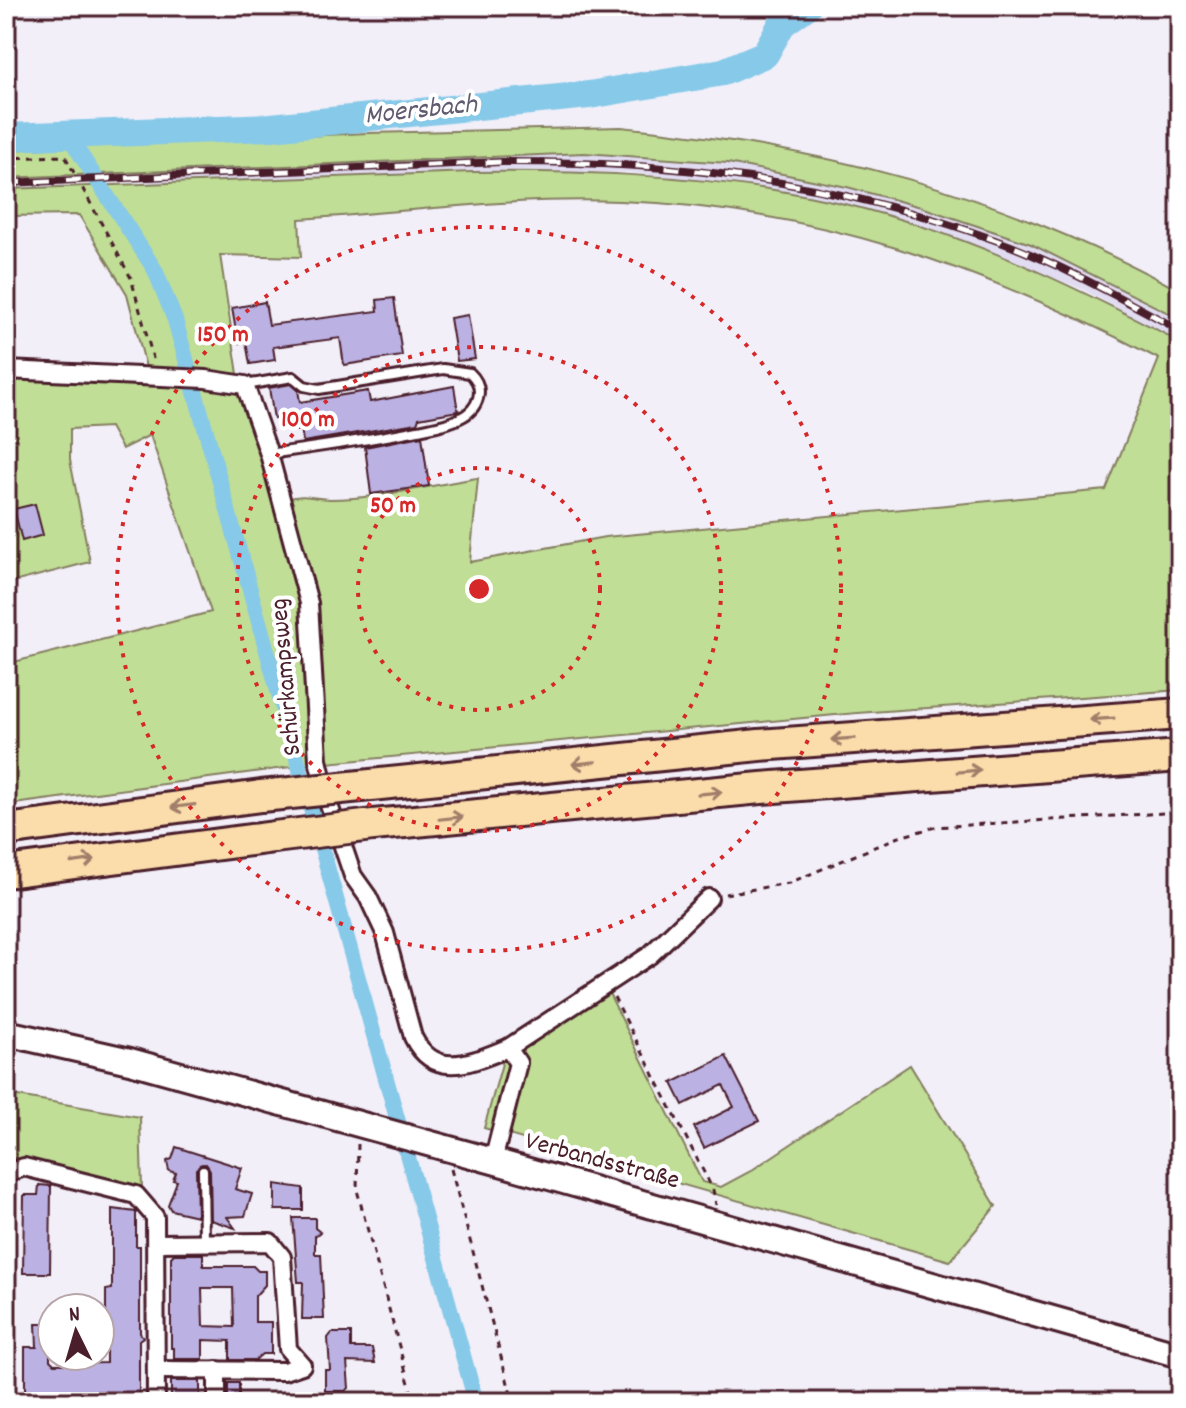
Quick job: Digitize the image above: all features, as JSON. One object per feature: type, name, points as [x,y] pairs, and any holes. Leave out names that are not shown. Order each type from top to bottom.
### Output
[{"type":"highway","points":[[6,830],[261,796],[759,745],[1180,714]]},
{"type":"highway","points":[[6,872],[373,825],[761,788],[1180,756]]},
{"type":"main road","name":"Verbandsstraße","points":[[6,1033],[130,1061],[367,1126],[1180,1355]]},
{"type":"street","points":[[6,370],[206,379],[245,385]]},
{"type":"street","name":"Schürkampsweg","points":[[245,385],[269,454],[309,603],[318,760],[329,805],[353,876],[368,897],[385,933],[413,1037],[421,1053],[434,1062],[450,1065],[508,1048],[650,955],[709,898]]},
{"type":"street","points":[[493,1161],[518,1063],[508,1048]]},
{"type":"street","points":[[6,1174],[24,1167],[136,1195],[155,1217],[156,1402]]},
{"type":"street","points":[[156,1243],[270,1242],[282,1257],[288,1349],[302,1365],[284,1371],[156,1370]]},
{"type":"street","points":[[217,1370],[217,1402]]},
{"type":"lane","points":[[245,385],[293,377],[304,386],[319,389],[443,369],[470,373],[477,383],[479,393],[476,406],[456,420],[389,436],[269,454]]},
{"type":"lane","points":[[203,1170],[204,1242]]},
{"type":"lane","points":[[6,1191],[8,1260]]},
{"type":"path","points":[[6,158],[65,156],[131,278],[158,377]]},
{"type":"path","points":[[709,898],[789,883],[896,838],[935,827],[1180,812]]},
{"type":"path","points":[[607,983],[713,1190],[716,1205],[713,1221]]},
{"type":"path","points":[[367,1126],[357,1190],[414,1402]]},
{"type":"path","points":[[459,1166],[449,1163],[513,1402]]},
{"type":"shaded area","points":[[584,153],[728,163],[847,187],[921,207],[1031,244],[1115,284],[1180,320],[1180,342],[1084,290],[981,248],[863,210],[788,192],[627,172],[472,172],[149,184],[144,172]]},
{"type":"shaded area","points":[[60,176],[65,187],[6,189],[6,178]]},
{"type":"green space","points":[[621,127],[769,147],[909,179],[977,201],[1045,226],[1180,291],[1180,319],[1031,244],[921,207],[847,187],[728,163],[584,153],[6,178],[6,150],[368,133]]},
{"type":"green space","points":[[472,172],[668,177],[747,186],[838,202],[939,232],[989,251],[1086,294],[1180,342],[1180,690],[857,713],[327,763],[315,602],[288,499],[299,496],[330,499],[367,497],[478,478],[470,562],[605,537],[1106,490],[1159,359],[1029,297],[898,248],[761,216],[691,206],[579,200],[499,203],[299,219],[301,257],[220,255],[238,374],[147,371],[127,294],[79,215],[6,216],[6,189]]},
{"type":"green space","points":[[6,377],[239,388],[304,605],[314,764],[6,805],[6,664],[211,612],[150,435],[122,449],[110,427],[70,429],[70,460],[90,562],[6,584]]},
{"type":"green space","points":[[601,977],[702,1182],[721,1187],[749,1172],[910,1065],[996,1206],[950,1261],[484,1128],[510,1035]]},
{"type":"green space","points":[[6,1094],[140,1117],[142,1188],[21,1158],[6,1158]]},
{"type":"building","points":[[394,298],[402,356],[344,365],[340,338],[273,347],[275,360],[250,364],[246,342],[238,343],[232,308],[265,302],[269,325],[378,311],[377,300]]},
{"type":"building","points":[[468,315],[475,359],[457,361],[450,318]]},
{"type":"building","points":[[291,384],[298,390],[300,402],[368,391],[370,402],[454,386],[458,411],[419,418],[417,423],[303,442],[299,415],[274,419],[269,388]]},
{"type":"building","points":[[422,436],[429,486],[371,494],[365,447]]},
{"type":"building","points":[[35,504],[43,535],[22,541],[14,509]]},
{"type":"building","points":[[726,1056],[759,1121],[704,1148],[694,1127],[734,1107],[723,1085],[683,1105],[672,1083]]},
{"type":"building","points":[[176,1147],[242,1168],[235,1189],[252,1194],[245,1216],[227,1217],[235,1228],[211,1220],[210,1170],[206,1164],[196,1169],[197,1216],[171,1210],[168,1205],[177,1181],[173,1180],[176,1173],[169,1171],[167,1161],[172,1159]]},
{"type":"building","points":[[275,1184],[303,1188],[303,1210],[275,1210]]},
{"type":"building","points":[[39,1185],[51,1186],[50,1273],[23,1273],[24,1195],[38,1195]]},
{"type":"building","points":[[112,1209],[136,1212],[136,1246],[140,1246],[140,1333],[143,1337],[139,1340],[139,1402],[25,1402],[25,1347],[36,1347],[36,1372],[116,1372],[116,1292],[106,1292],[112,1289]]},
{"type":"building","points":[[293,1218],[315,1218],[315,1228],[320,1232],[315,1236],[315,1254],[321,1254],[324,1319],[302,1319],[303,1282],[298,1282]]},
{"type":"building","points":[[174,1254],[203,1254],[203,1266],[253,1266],[258,1271],[265,1271],[265,1285],[255,1296],[255,1322],[271,1322],[271,1354],[262,1354],[255,1360],[230,1360],[230,1341],[203,1340],[203,1359],[174,1359],[174,1348],[171,1348],[171,1257]],"holes":[[[202,1288],[233,1288],[234,1327],[203,1326]]]},
{"type":"building","points":[[332,1333],[351,1333],[351,1348],[372,1348],[375,1363],[347,1362],[349,1388],[345,1391],[325,1391],[325,1370],[330,1370],[328,1338]]},
{"type":"building","points":[[171,1381],[200,1381],[200,1402],[171,1402]]},
{"type":"building","points":[[228,1383],[239,1383],[239,1402],[228,1402]]},
{"type":"waterway","name":"Moersbach","points":[[6,137],[271,127],[589,95],[723,72],[765,54],[782,24],[807,6]]},
{"type":"waterway","points":[[68,135],[155,270],[175,320],[476,1402]]},
{"type":"railway","points":[[6,183],[501,162],[691,170],[812,189],[934,219],[1042,259],[1180,330]]}]
